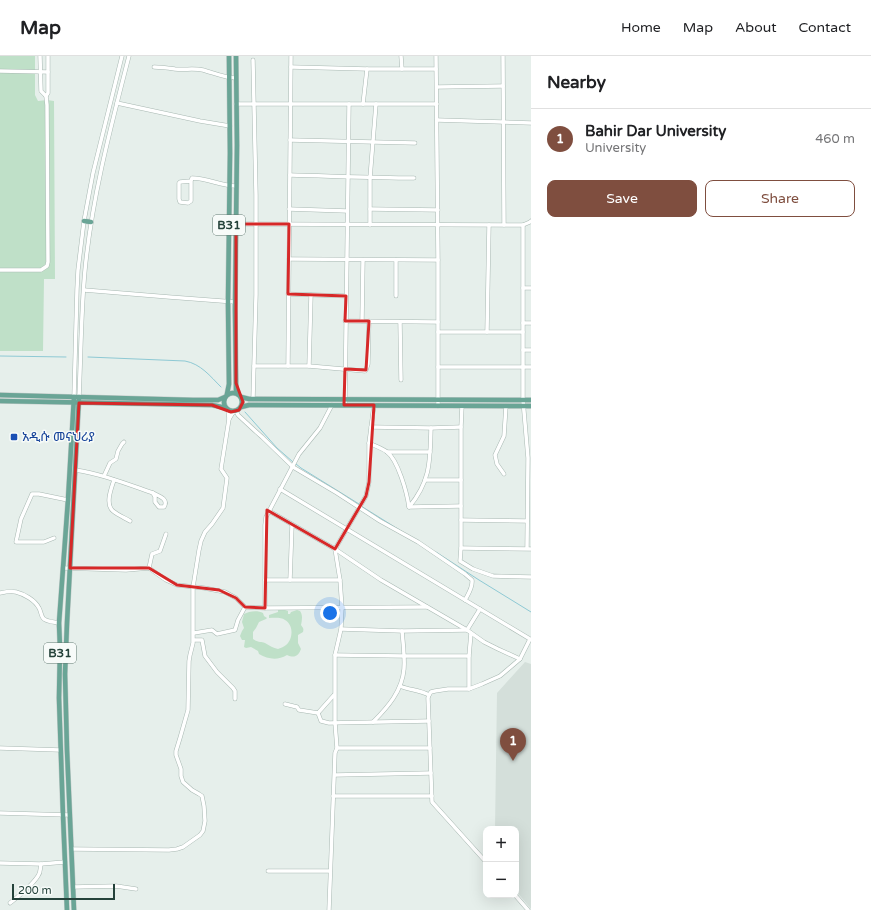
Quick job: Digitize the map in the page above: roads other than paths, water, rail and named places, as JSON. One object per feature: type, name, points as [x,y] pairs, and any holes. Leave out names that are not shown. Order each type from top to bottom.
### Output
[{"type":"main road","name":"B31","points":[[226,396],[229,384],[229,56]]},
{"type":"main road","name":"B31","points":[[236,56],[236,390],[240,395]]},
{"type":"main road","points":[[230,145],[237,145]]},
{"type":"main road","points":[[84,221],[91,222]]},
{"type":"main road","points":[[0,395],[218,400],[233,392],[244,398],[253,399],[531,400]]},
{"type":"main road","points":[[240,395],[243,402],[241,407]]},
{"type":"main road","points":[[226,396],[224,402],[227,409]]},
{"type":"main road","name":"B31","points":[[67,910],[60,750],[59,623],[74,397]]},
{"type":"main road","name":"B31","points":[[74,910],[66,737],[65,674],[66,623],[79,397]]},
{"type":"main road","points":[[390,400],[390,405]]},
{"type":"main road","points":[[0,401],[212,405],[236,411],[241,407],[249,405],[531,406]]},
{"type":"main road","points":[[60,737],[66,737]]},
{"type":"street","points":[[40,56],[41,91],[46,96]]},
{"type":"street","points":[[0,270],[37,271],[42,270],[47,266],[48,262],[48,105],[46,96],[48,92],[48,56]]},
{"type":"street","points":[[74,397],[76,289],[84,221],[93,173],[122,56]]},
{"type":"street","points":[[79,397],[85,270],[91,222],[100,175],[129,56]]},
{"type":"street","points":[[288,366],[291,56]]},
{"type":"street","points":[[401,56],[402,69]]},
{"type":"street","points":[[436,56],[438,406]]},
{"type":"street","points":[[503,56],[504,225]]},
{"type":"street","points":[[253,60],[256,195],[256,295],[253,399]]},
{"type":"street","points":[[291,66],[367,69],[436,69]]},
{"type":"street","points":[[154,67],[169,67],[176,69],[193,68],[229,78],[236,78]]},
{"type":"street","points":[[363,104],[367,69]]},
{"type":"street","points":[[0,71],[48,72]]},
{"type":"street","points":[[437,87],[503,86]]},
{"type":"street","points":[[117,103],[230,126]]},
{"type":"street","points":[[236,104],[437,104]]},
{"type":"street","points":[[344,405],[349,104]]},
{"type":"street","points":[[370,225],[370,178],[376,104]]},
{"type":"street","points":[[437,120],[531,123]]},
{"type":"street","points":[[290,140],[415,143]]},
{"type":"street","points":[[290,175],[414,178]]},
{"type":"street","points":[[191,181],[191,200],[188,203],[180,202],[179,182],[191,181],[192,178],[198,178],[229,186],[236,186]]},
{"type":"street","points":[[370,209],[438,210]]},
{"type":"street","points":[[289,210],[347,211]]},
{"type":"street","points":[[236,224],[523,225],[531,221]]},
{"type":"street","points":[[487,332],[488,225]]},
{"type":"street","points":[[461,548],[529,549],[527,521],[529,498],[528,458],[523,406],[523,225]]},
{"type":"street","points":[[289,259],[438,260]]},
{"type":"street","points":[[362,321],[363,260]]},
{"type":"street","points":[[396,260],[396,296]]},
{"type":"street","points":[[523,288],[531,288]]},
{"type":"street","points":[[84,290],[235,302]]},
{"type":"street","points":[[288,294],[346,296]]},
{"type":"street","points":[[309,366],[311,294]]},
{"type":"street","points":[[346,321],[438,322]]},
{"type":"street","points":[[254,366],[309,366],[365,371],[368,364],[369,321]]},
{"type":"street","points":[[400,322],[401,380]]},
{"type":"street","points":[[523,323],[531,323]]},
{"type":"street","points":[[438,332],[523,332]]},
{"type":"street","points":[[523,350],[531,350]]},
{"type":"street","points":[[438,367],[531,367]]},
{"type":"street","points":[[265,608],[266,517],[300,454],[320,428],[332,405]]},
{"type":"street","points":[[329,910],[335,753],[337,748],[335,723],[335,654],[341,629],[342,608],[340,580],[335,550],[366,496],[369,482],[369,443],[374,405]]},
{"type":"street","points":[[460,570],[462,406]]},
{"type":"street","points":[[504,474],[495,455],[504,436],[506,406]]},
{"type":"street","points":[[227,409],[230,419]]},
{"type":"street","points":[[71,849],[177,849],[189,844],[203,831],[205,821],[202,796],[183,782],[181,769],[176,755],[188,710],[189,661],[194,640],[193,587],[198,550],[205,532],[223,508],[227,478],[221,469],[230,419],[232,414],[236,411],[247,424],[293,467],[418,542],[460,570],[472,580],[472,588],[465,600]]},
{"type":"street","points":[[371,426],[431,428],[461,427]]},
{"type":"street","points":[[409,507],[416,498],[427,474],[431,428]]},
{"type":"street","points":[[104,476],[110,463],[116,459],[118,451],[124,442]]},
{"type":"street","points":[[369,443],[387,452],[392,458],[403,480],[409,507]]},
{"type":"street","points":[[387,452],[430,452]]},
{"type":"street","points":[[76,470],[104,476],[153,493]]},
{"type":"street","points":[[114,480],[110,493],[110,504],[112,510],[130,521]]},
{"type":"street","points":[[425,480],[461,480]]},
{"type":"street","points":[[280,489],[530,639],[520,659],[500,676],[469,689],[448,688],[435,690],[429,695],[432,802],[483,859]]},
{"type":"street","points":[[54,538],[44,542],[16,542],[21,519],[32,494],[68,500]]},
{"type":"street","points":[[409,507],[461,506]]},
{"type":"street","points":[[269,512],[335,550],[381,580],[467,630],[484,642],[520,659]]},
{"type":"street","points":[[461,520],[527,521]]},
{"type":"street","points":[[290,580],[292,525]]},
{"type":"street","points":[[149,568],[152,554],[160,552],[166,534]]},
{"type":"street","points":[[460,561],[473,569],[493,576],[531,577]]},
{"type":"street","points":[[63,568],[126,570],[149,568],[177,585],[225,592],[236,598],[244,607],[427,607]]},
{"type":"street","points":[[265,580],[340,580]]},
{"type":"street","points":[[0,592],[18,592],[36,604],[45,620],[59,623]]},
{"type":"street","points":[[194,633],[212,630],[218,634],[235,630],[244,607]]},
{"type":"street","points":[[467,630],[480,609]]},
{"type":"street","points":[[341,629],[467,630]]},
{"type":"street","points":[[373,722],[389,705],[400,686],[404,668],[402,630]]},
{"type":"street","points":[[469,689],[471,633]]},
{"type":"street","points":[[194,640],[202,640],[204,656],[235,690],[235,699]]},
{"type":"street","points":[[335,654],[469,656]]},
{"type":"street","points":[[400,686],[424,692],[429,695]]},
{"type":"street","points":[[318,713],[335,695]]},
{"type":"street","points":[[285,704],[297,707],[299,710],[318,713]]},
{"type":"street","points":[[318,713],[321,721],[329,723],[429,721]]},
{"type":"street","points":[[0,748],[60,750]]},
{"type":"street","points":[[337,748],[430,748]]},
{"type":"street","points":[[335,775],[431,773]]},
{"type":"street","points":[[333,796],[432,796]]},
{"type":"street","points":[[0,813],[69,815]]},
{"type":"street","points":[[0,863],[41,864],[65,862]]},
{"type":"street","points":[[10,903],[38,876],[41,864]]},
{"type":"street","points":[[268,871],[330,871]]},
{"type":"street","points":[[73,887],[116,886],[136,889]]},
{"type":"street","points":[[518,898],[528,910]]},
{"type":"waterway","points":[[0,356],[66,357]]},
{"type":"waterway","points":[[88,357],[185,361],[201,368],[221,387]]},
{"type":"waterway","points":[[245,412],[277,448],[293,462]]},
{"type":"waterway","points":[[296,464],[359,504]]},
{"type":"waterway","points":[[361,506],[406,534]]},
{"type":"waterway","points":[[436,552],[531,612]]},
{"type":"place","name":"አዲሱ መናህሪያ","points":[[14,437]]},
{"type":"place","name":"Bahir Dar University","points":[[513,761]]}]
